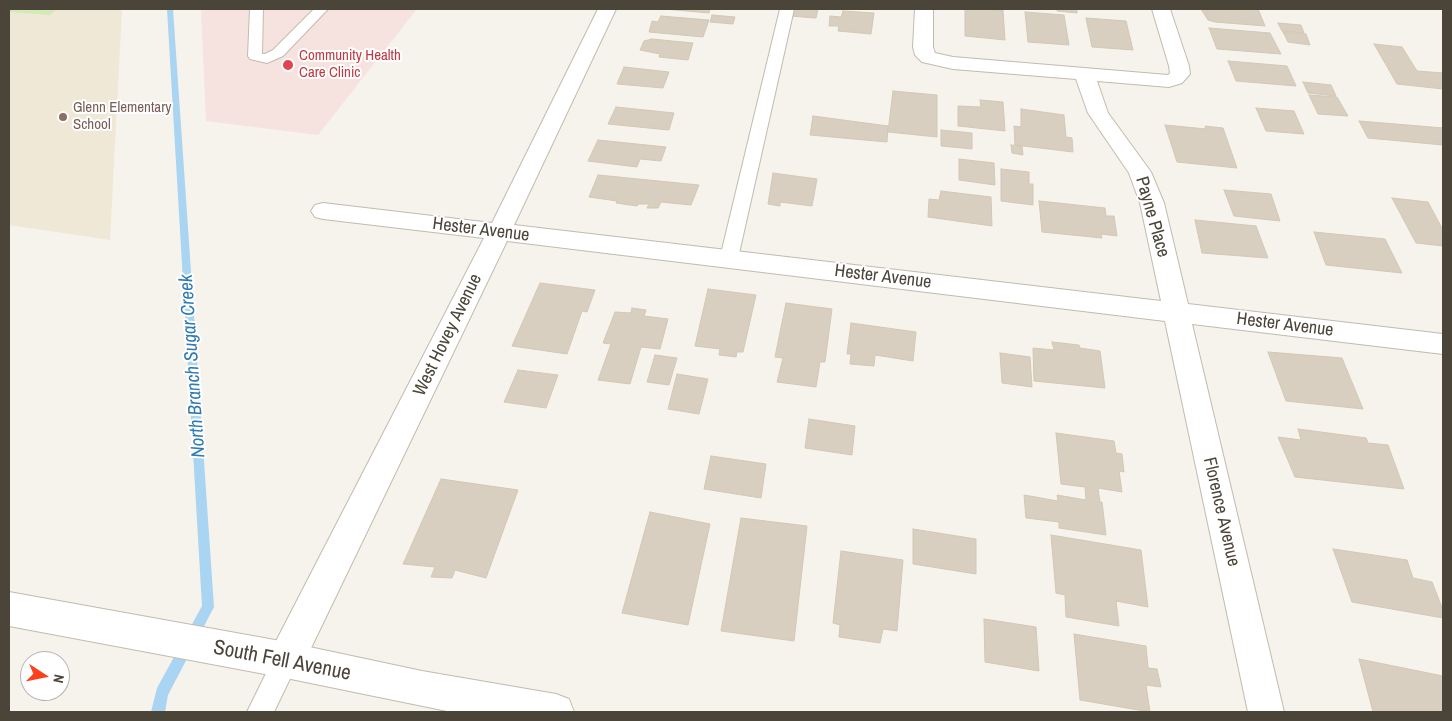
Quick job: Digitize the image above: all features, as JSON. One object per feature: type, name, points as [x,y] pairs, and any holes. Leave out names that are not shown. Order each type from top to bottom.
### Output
[{"type":"street","name":"West Hovey Avenue","points":[[286,660],[499,232],[607,9]]},
{"type":"street","points":[[924,9],[923,47],[925,55],[929,58],[953,63],[1154,81],[1175,79],[1180,74],[1161,9]]},
{"type":"street","name":"Payne Place","points":[[1085,75],[1098,113],[1124,146],[1140,172],[1152,202],[1176,312]]},
{"type":"street","name":"Hester Avenue","points":[[323,211],[1443,344]]},
{"type":"street","name":"Florence Avenue","points":[[1176,312],[1266,712]]},
{"type":"street","name":"South Fell Avenue","points":[[9,609],[286,660],[422,689],[556,712]]},
{"type":"lane","points":[[256,9],[256,56],[267,59],[278,53],[321,9]]},
{"type":"lane","points":[[729,258],[787,9]]},
{"type":"lane","points":[[260,712],[286,660]]},
{"type":"shaded area","name":"Glenn Elementary School","points":[[9,9],[122,9],[110,240],[9,225]]},
{"type":"shaded area","name":"Community Health Care Clinic","points":[[201,9],[417,9],[318,135],[206,121]]},
{"type":"green space","points":[[9,9],[57,9],[50,15],[9,12]]},
{"type":"building","points":[[664,9],[710,9],[709,13]]},
{"type":"building","points":[[792,9],[818,9],[816,18],[790,16]]},
{"type":"building","points":[[965,9],[1003,10],[1005,40],[965,36]]},
{"type":"building","points":[[1057,9],[1077,9],[1077,13],[1057,11]]},
{"type":"building","points":[[1201,9],[1258,9],[1265,26],[1215,22],[1208,20]]},
{"type":"building","points":[[843,11],[874,13],[871,34],[838,31],[839,26],[829,26],[830,16],[841,17]]},
{"type":"building","points":[[1025,12],[1064,15],[1069,45],[1028,42]]},
{"type":"building","points":[[712,15],[735,17],[733,24],[710,22]]},
{"type":"building","points":[[661,16],[709,20],[703,37],[649,32],[652,21],[658,22]]},
{"type":"building","points":[[1086,18],[1126,21],[1133,50],[1092,47]]},
{"type":"building","points":[[1278,23],[1301,25],[1304,33],[1282,31]]},
{"type":"building","points":[[1209,28],[1270,33],[1281,54],[1217,49]]},
{"type":"building","points":[[1283,32],[1306,34],[1310,45],[1288,42]]},
{"type":"building","points":[[652,39],[693,43],[688,60],[659,57],[660,54],[640,50],[644,41]]},
{"type":"building","points":[[1374,44],[1402,47],[1417,71],[1443,73],[1443,89],[1397,84]]},
{"type":"building","points":[[1228,61],[1287,66],[1296,86],[1236,81]]},
{"type":"building","points":[[624,67],[669,72],[663,88],[617,84]]},
{"type":"building","points":[[1303,82],[1331,85],[1336,96],[1308,93]]},
{"type":"building","points":[[893,91],[937,95],[937,137],[888,132]]},
{"type":"building","points":[[1309,95],[1337,97],[1348,116],[1318,114]]},
{"type":"building","points":[[980,100],[1003,102],[1005,131],[958,126],[958,106],[981,107]]},
{"type":"building","points":[[616,107],[674,113],[669,130],[608,124]]},
{"type":"building","points":[[1256,108],[1294,111],[1304,134],[1266,131]]},
{"type":"building","points":[[1021,109],[1064,115],[1066,137],[1072,138],[1073,152],[1015,145],[1014,126],[1021,127]]},
{"type":"building","points":[[813,116],[888,126],[887,142],[810,135]]},
{"type":"building","points":[[1359,121],[1443,128],[1443,145],[1368,138]]},
{"type":"building","points":[[1165,125],[1206,129],[1205,126],[1223,128],[1237,168],[1177,162]]},
{"type":"building","points":[[941,130],[972,133],[972,149],[941,146]]},
{"type":"building","points":[[598,140],[666,147],[661,161],[640,159],[637,167],[588,161]]},
{"type":"building","points":[[1011,145],[1022,146],[1023,155],[1012,153]]},
{"type":"building","points":[[959,159],[994,163],[995,185],[959,180]]},
{"type":"building","points":[[1001,169],[1029,172],[1029,184],[1033,184],[1033,205],[1001,201]]},
{"type":"building","points":[[773,173],[817,179],[812,206],[780,202],[780,206],[768,204]]},
{"type":"building","points":[[598,175],[699,185],[691,205],[661,202],[658,208],[647,208],[649,204],[639,204],[637,206],[589,197]]},
{"type":"building","points":[[1224,190],[1271,194],[1280,221],[1234,216]]},
{"type":"building","points":[[941,191],[991,197],[992,226],[928,217],[929,199],[939,200]]},
{"type":"building","points":[[1392,198],[1428,202],[1443,230],[1443,246],[1416,243]]},
{"type":"building","points":[[1039,201],[1105,208],[1106,216],[1114,216],[1117,236],[1101,234],[1102,238],[1042,232]]},
{"type":"building","points":[[1195,220],[1256,226],[1268,258],[1202,253]]},
{"type":"building","points":[[1314,232],[1385,239],[1402,273],[1326,265]]},
{"type":"building","points":[[540,283],[595,290],[587,312],[582,311],[567,354],[512,346]]},
{"type":"building","points":[[708,289],[756,295],[743,352],[737,352],[736,357],[719,355],[720,349],[695,346]]},
{"type":"building","points":[[786,303],[832,309],[825,362],[820,362],[816,387],[777,382],[783,358],[775,357]]},
{"type":"building","points":[[632,308],[646,310],[644,316],[668,319],[660,349],[641,347],[630,384],[598,380],[611,344],[603,343],[615,312],[631,313]]},
{"type":"building","points":[[851,323],[916,332],[913,361],[875,355],[874,366],[850,364],[851,354],[847,354]]},
{"type":"building","points":[[1052,342],[1079,345],[1080,348],[1100,351],[1105,388],[1034,381],[1033,348],[1054,350]]},
{"type":"building","points":[[1268,352],[1342,358],[1363,409],[1286,401]]},
{"type":"building","points":[[1000,353],[1030,357],[1032,387],[1002,383]]},
{"type":"building","points":[[655,355],[677,358],[669,385],[647,382]]},
{"type":"building","points":[[518,370],[558,375],[546,408],[504,402]]},
{"type":"building","points":[[677,374],[708,379],[699,414],[668,409]]},
{"type":"building","points":[[809,419],[855,426],[852,455],[805,448]]},
{"type":"building","points":[[1298,429],[1366,438],[1368,443],[1388,445],[1404,489],[1295,477],[1278,437],[1301,440]]},
{"type":"building","points":[[1056,433],[1114,441],[1116,453],[1122,454],[1124,472],[1119,471],[1122,492],[1098,488],[1100,502],[1102,502],[1106,535],[1059,528],[1059,522],[1026,518],[1024,495],[1058,501],[1057,495],[1086,500],[1085,487],[1061,484]]},
{"type":"building","points":[[711,456],[766,464],[761,498],[704,489]]},
{"type":"building","points":[[441,479],[518,490],[486,578],[455,570],[452,578],[431,577],[435,567],[403,564]]},
{"type":"building","points":[[650,512],[710,524],[688,625],[622,613]]},
{"type":"building","points":[[741,518],[807,526],[794,641],[721,631]]},
{"type":"building","points":[[913,529],[976,539],[976,574],[913,564]]},
{"type":"building","points":[[1051,535],[1141,550],[1148,607],[1116,601],[1119,626],[1066,617],[1065,595],[1056,593]]},
{"type":"building","points":[[1333,549],[1407,560],[1413,578],[1432,582],[1443,610],[1443,618],[1352,602]]},
{"type":"building","points":[[841,551],[903,560],[897,631],[883,629],[880,643],[839,637],[840,625],[833,623]]},
{"type":"building","points":[[984,619],[1036,627],[1039,671],[985,662]]},
{"type":"building","points":[[1074,634],[1146,646],[1148,668],[1157,669],[1161,687],[1146,685],[1150,712],[1080,700]]},
{"type":"building","points":[[1359,659],[1443,676],[1443,712],[1373,712]]},
{"type":"waterway","name":"North Branch Sugar Creek","points":[[158,712],[162,693],[208,607],[170,9]]},
{"type":"place","name":"Community Health Care Clinic","points":[[288,65]]},
{"type":"place","name":"Glenn Elementary School","points":[[63,117]]}]
